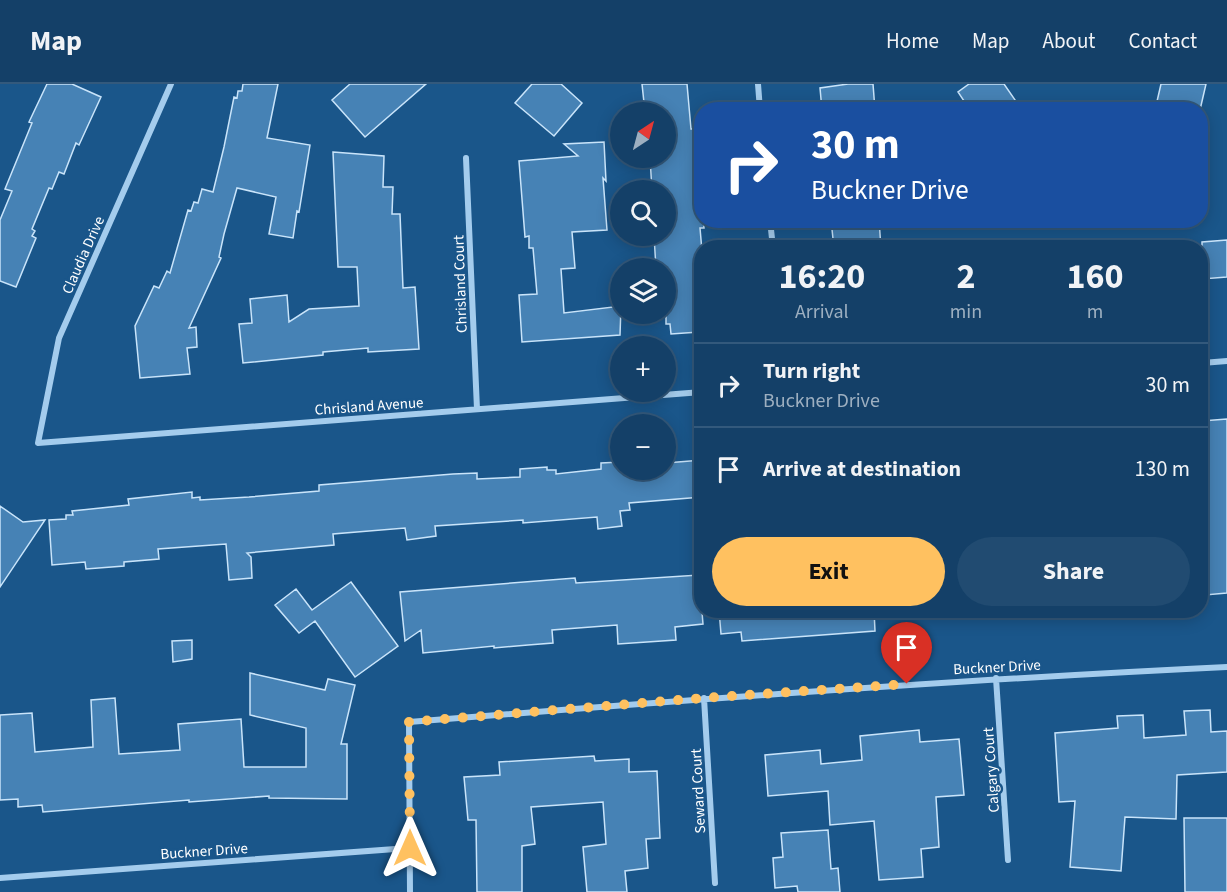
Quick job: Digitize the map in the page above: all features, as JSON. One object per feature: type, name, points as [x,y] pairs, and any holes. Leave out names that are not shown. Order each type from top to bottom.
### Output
[{"type":"street","name":"Claudia Drive","points":[[39,443],[59,338],[171,84]]},
{"type":"street","points":[[758,84],[759,102]]},
{"type":"street","name":"Chrisland Court","points":[[466,158],[477,409]]},
{"type":"street","points":[[1208,363],[1227,361]]},
{"type":"street","name":"Chrisland Avenue","points":[[39,443],[694,393]]},
{"type":"street","name":"Buckner Drive","points":[[0,878],[410,848],[409,722],[704,698],[996,678],[1227,667]]},
{"type":"street","name":"Calgary Court","points":[[996,678],[1008,860]]},
{"type":"street","name":"Seward Court","points":[[704,698],[715,883]]},
{"type":"street","points":[[410,848],[410,892]]},
{"type":"building","points":[[47,84],[72,84],[101,97],[79,145],[76,143],[64,174],[59,172],[52,189],[49,188],[32,229],[35,231],[32,236],[36,238],[16,287],[0,281],[0,220],[12,191],[5,189],[32,123],[29,122]]},
{"type":"building","points":[[243,84],[278,84],[267,138],[310,145],[293,238],[269,234],[276,197],[237,188],[224,234],[219,257],[221,258],[189,328],[196,327],[197,347],[187,348],[190,374],[140,378],[135,326],[154,286],[159,288],[167,271],[170,273],[188,210],[191,211],[194,202],[198,203],[202,189],[213,192],[234,97],[237,98],[238,91],[242,91]]},
{"type":"building","points":[[350,84],[426,84],[365,137],[332,100]]},
{"type":"building","points":[[532,84],[561,84],[582,103],[554,136],[515,103]]},
{"type":"building","points":[[642,84],[687,84],[691,129],[694,129],[694,228],[700,228],[701,240],[694,240],[694,332],[671,334],[670,324],[676,324],[676,258],[655,258],[655,246],[676,246],[676,180],[651,180],[651,168],[676,168],[676,102],[644,102]]},
{"type":"building","points":[[848,84],[873,84],[874,102],[821,102],[820,88]]},
{"type":"building","points":[[969,84],[1004,84],[1016,102],[965,102],[958,92]]},
{"type":"building","points":[[1161,84],[1206,84],[1202,102],[1157,102]]},
{"type":"building","points":[[604,142],[606,181],[603,178],[607,230],[572,232],[575,268],[561,269],[564,313],[610,307],[610,324],[620,324],[620,335],[522,342],[519,295],[537,294],[533,248],[529,248],[529,236],[525,237],[519,161],[578,156],[564,144]]},
{"type":"building","points":[[333,152],[384,156],[383,187],[393,187],[392,214],[400,214],[403,288],[415,287],[419,349],[368,352],[368,348],[243,363],[239,324],[252,323],[250,299],[287,295],[289,322],[309,309],[359,306],[357,267],[338,267]]},
{"type":"building","points":[[832,228],[880,228],[880,240],[833,240]]},
{"type":"building","points":[[1227,240],[1227,277],[1208,279],[1208,242]]},
{"type":"building","points":[[1227,419],[1227,593],[1208,595],[1208,421]]},
{"type":"building","points":[[694,461],[694,498],[629,503],[630,510],[620,511],[622,526],[598,529],[597,517],[523,523],[523,520],[435,526],[436,536],[407,540],[405,528],[333,534],[334,545],[247,553],[251,557],[252,578],[229,580],[226,544],[158,549],[159,559],[124,562],[124,566],[86,569],[85,562],[52,565],[49,520],[66,519],[66,515],[73,515],[72,511],[129,505],[128,499],[192,492],[192,498],[200,497],[200,500],[249,497],[319,491],[319,485],[453,474],[477,473],[477,479],[520,477],[520,469],[547,467],[547,470],[556,470],[556,474],[601,469],[601,463],[610,463],[610,480],[676,480],[676,462]]},
{"type":"building","points":[[0,506],[23,522],[45,520],[0,587]]},
{"type":"building","points":[[694,575],[694,618],[703,618],[703,624],[675,627],[676,640],[618,644],[617,625],[552,630],[553,643],[494,648],[494,646],[423,653],[421,630],[405,641],[400,592],[575,578],[576,583]]},
{"type":"building","points":[[351,582],[398,646],[355,677],[315,621],[299,633],[275,605],[296,589],[312,610]]},
{"type":"building","points":[[720,618],[874,618],[875,631],[742,641],[741,632],[721,634]]},
{"type":"building","points":[[192,640],[192,659],[173,662],[172,641]]},
{"type":"building","points":[[250,673],[325,690],[328,679],[355,685],[341,744],[347,744],[347,799],[269,798],[269,796],[43,812],[42,805],[18,807],[18,799],[0,800],[0,715],[32,713],[35,752],[93,747],[91,700],[115,698],[119,754],[180,750],[178,724],[241,719],[244,767],[306,767],[306,728],[250,715]]},
{"type":"building","points":[[1210,710],[1211,732],[1227,731],[1227,772],[1177,775],[1176,819],[1125,817],[1121,871],[1070,867],[1075,801],[1059,802],[1055,733],[1118,728],[1117,716],[1143,715],[1144,738],[1186,735],[1184,711]]},
{"type":"building","points":[[919,730],[920,742],[959,739],[964,795],[936,797],[939,847],[921,849],[923,877],[879,880],[874,821],[830,825],[828,791],[768,796],[765,755],[820,750],[821,764],[862,760],[860,736]]},
{"type":"building","points":[[594,756],[595,761],[629,759],[629,772],[657,771],[660,838],[646,839],[648,868],[625,871],[627,892],[587,892],[583,847],[606,844],[603,802],[531,807],[535,844],[522,846],[522,892],[477,892],[476,820],[468,820],[464,777],[500,775],[499,762]]},
{"type":"building","points":[[1184,818],[1227,818],[1227,892],[1185,892]]},
{"type":"building","points":[[828,830],[831,869],[838,868],[840,892],[798,892],[797,886],[775,888],[773,858],[783,857],[781,833]]},
{"type":"route","points":[[410,848],[409,722],[907,684]]}]
